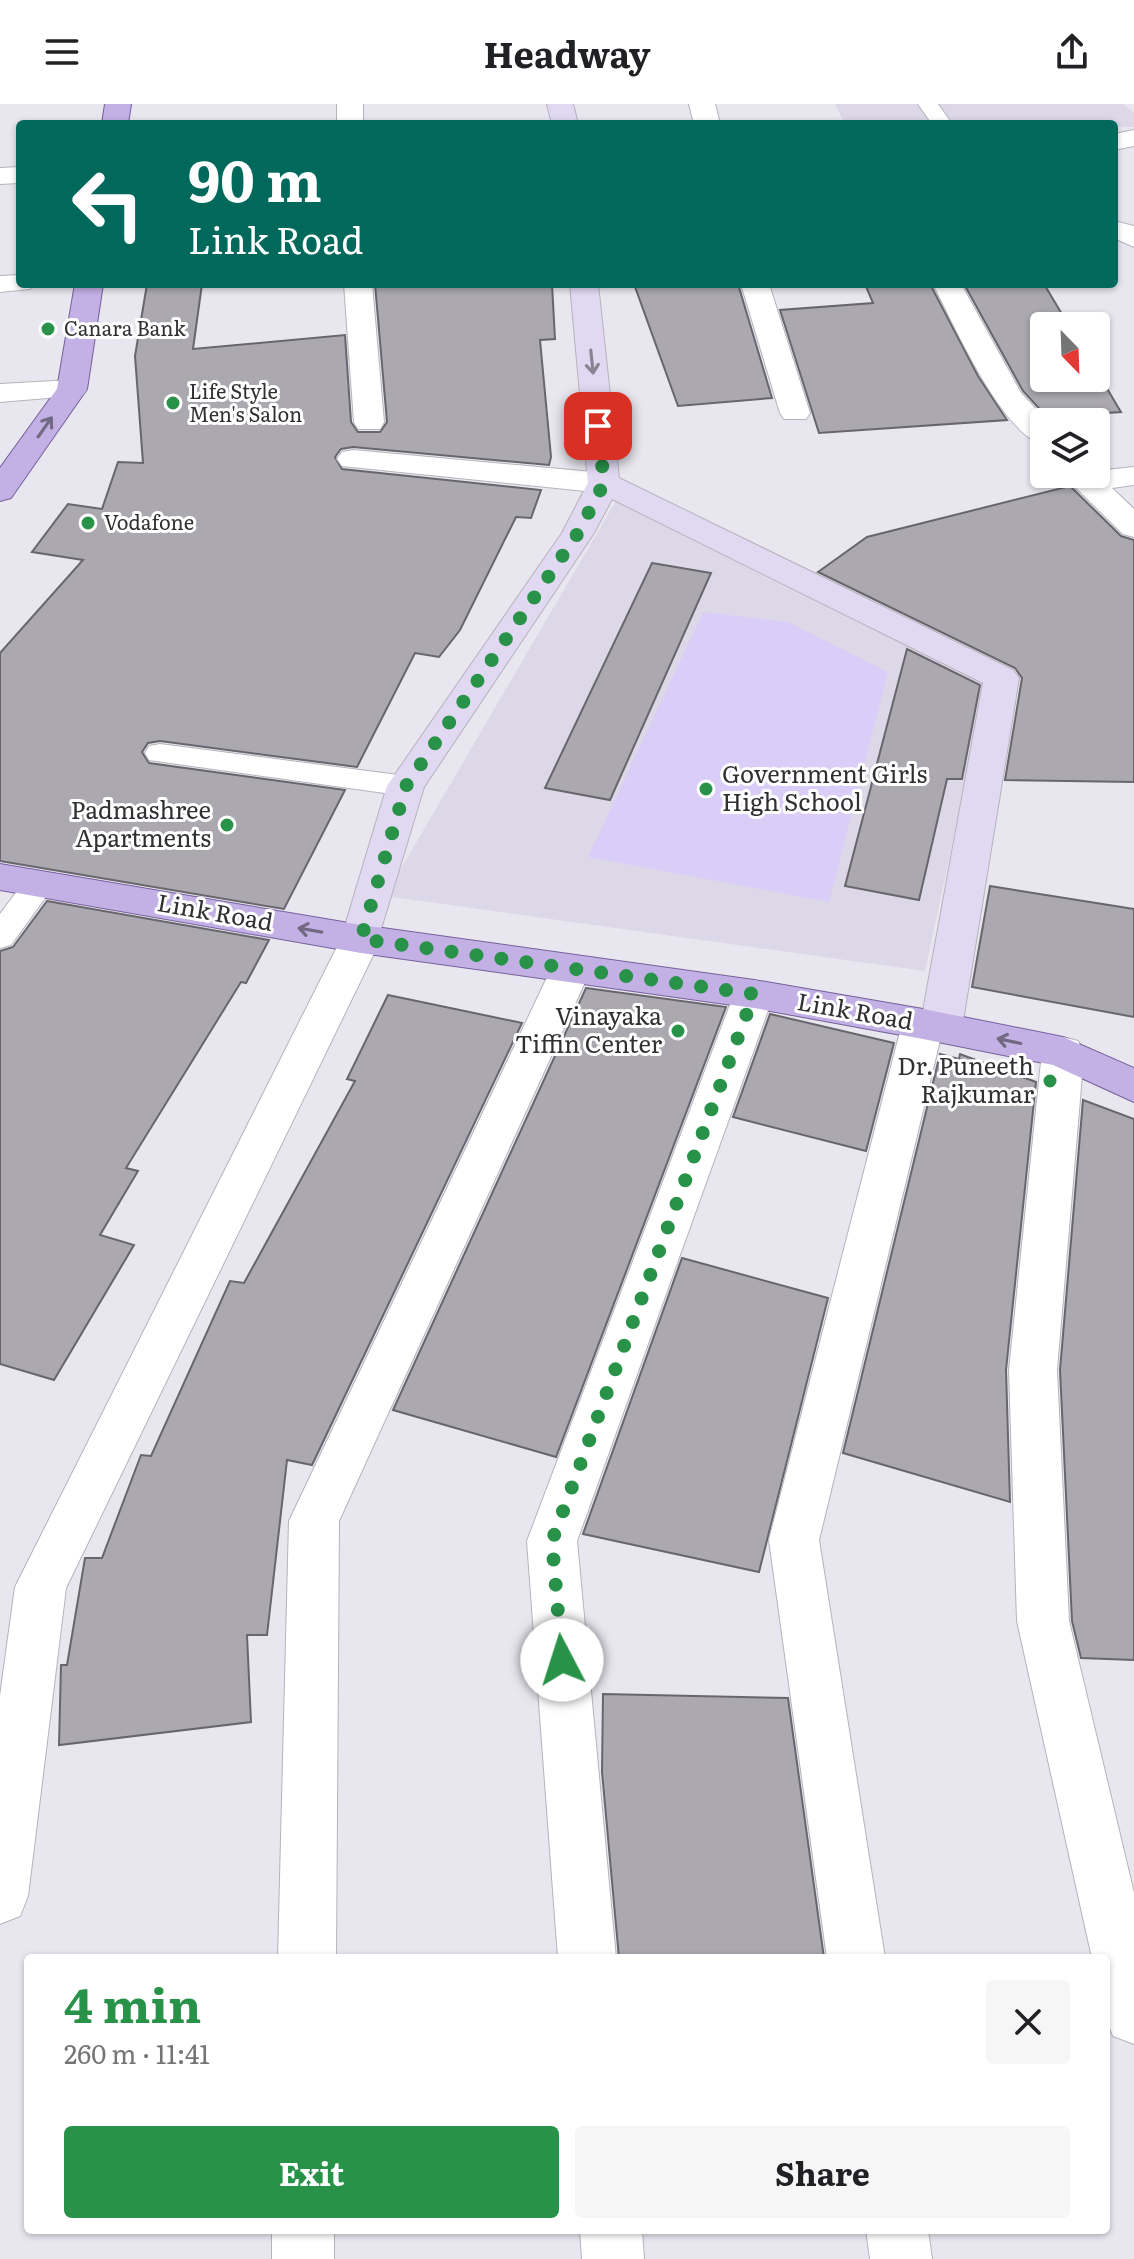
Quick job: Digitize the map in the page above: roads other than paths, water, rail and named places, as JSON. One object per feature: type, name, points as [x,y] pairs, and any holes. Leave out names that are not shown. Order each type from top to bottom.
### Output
[{"type":"main road","points":[[0,491],[72,389],[88,288]]},
{"type":"main road","name":"Link Road","points":[[0,877],[361,939],[754,994],[932,1026],[1063,1052],[1134,1086]]},
{"type":"street","points":[[358,288],[369,422]]},
{"type":"street","points":[[0,1896],[10,1744],[41,1587],[361,939],[406,786],[578,533],[604,483],[584,288]]},
{"type":"street","points":[[756,288],[795,413]]},
{"type":"street","points":[[949,288],[1008,397],[1030,421]]},
{"type":"street","points":[[0,393],[72,389]]},
{"type":"street","points":[[353,459],[604,483],[1001,678],[932,1026],[794,1540],[855,1954]]},
{"type":"street","points":[[1110,477],[1134,476]]},
{"type":"street","points":[[1093,488],[1134,527]]},
{"type":"street","points":[[307,1954],[314,1521],[571,969]]},
{"type":"street","points":[[587,1954],[552,1541],[754,994]]},
{"type":"street","points":[[1063,1052],[1033,1370],[1043,1621],[1134,2015]]},
{"type":"street","points":[[303,2234],[303,2259]]},
{"type":"street","points":[[611,2234],[613,2259]]},
{"type":"street","points":[[898,2234],[901,2259]]},
{"type":"lane","points":[[160,753],[406,786]]},
{"type":"lane","points":[[0,937],[40,883]]},
{"type":"place","name":"Canara Bank","points":[[48,329]]},
{"type":"place","name":"Life Style Men's Salon","points":[[173,403]]},
{"type":"place","name":"Vodafone","points":[[88,523]]},
{"type":"place","name":"Government Girls High School","points":[[706,789]]},
{"type":"place","name":"Padmashree Apartments","points":[[227,825]]},
{"type":"place","name":"Vinayaka Tiffin Center","points":[[678,1031]]},
{"type":"place","name":"Dr. Puneeth Rajkumar","points":[[1050,1081]]}]
